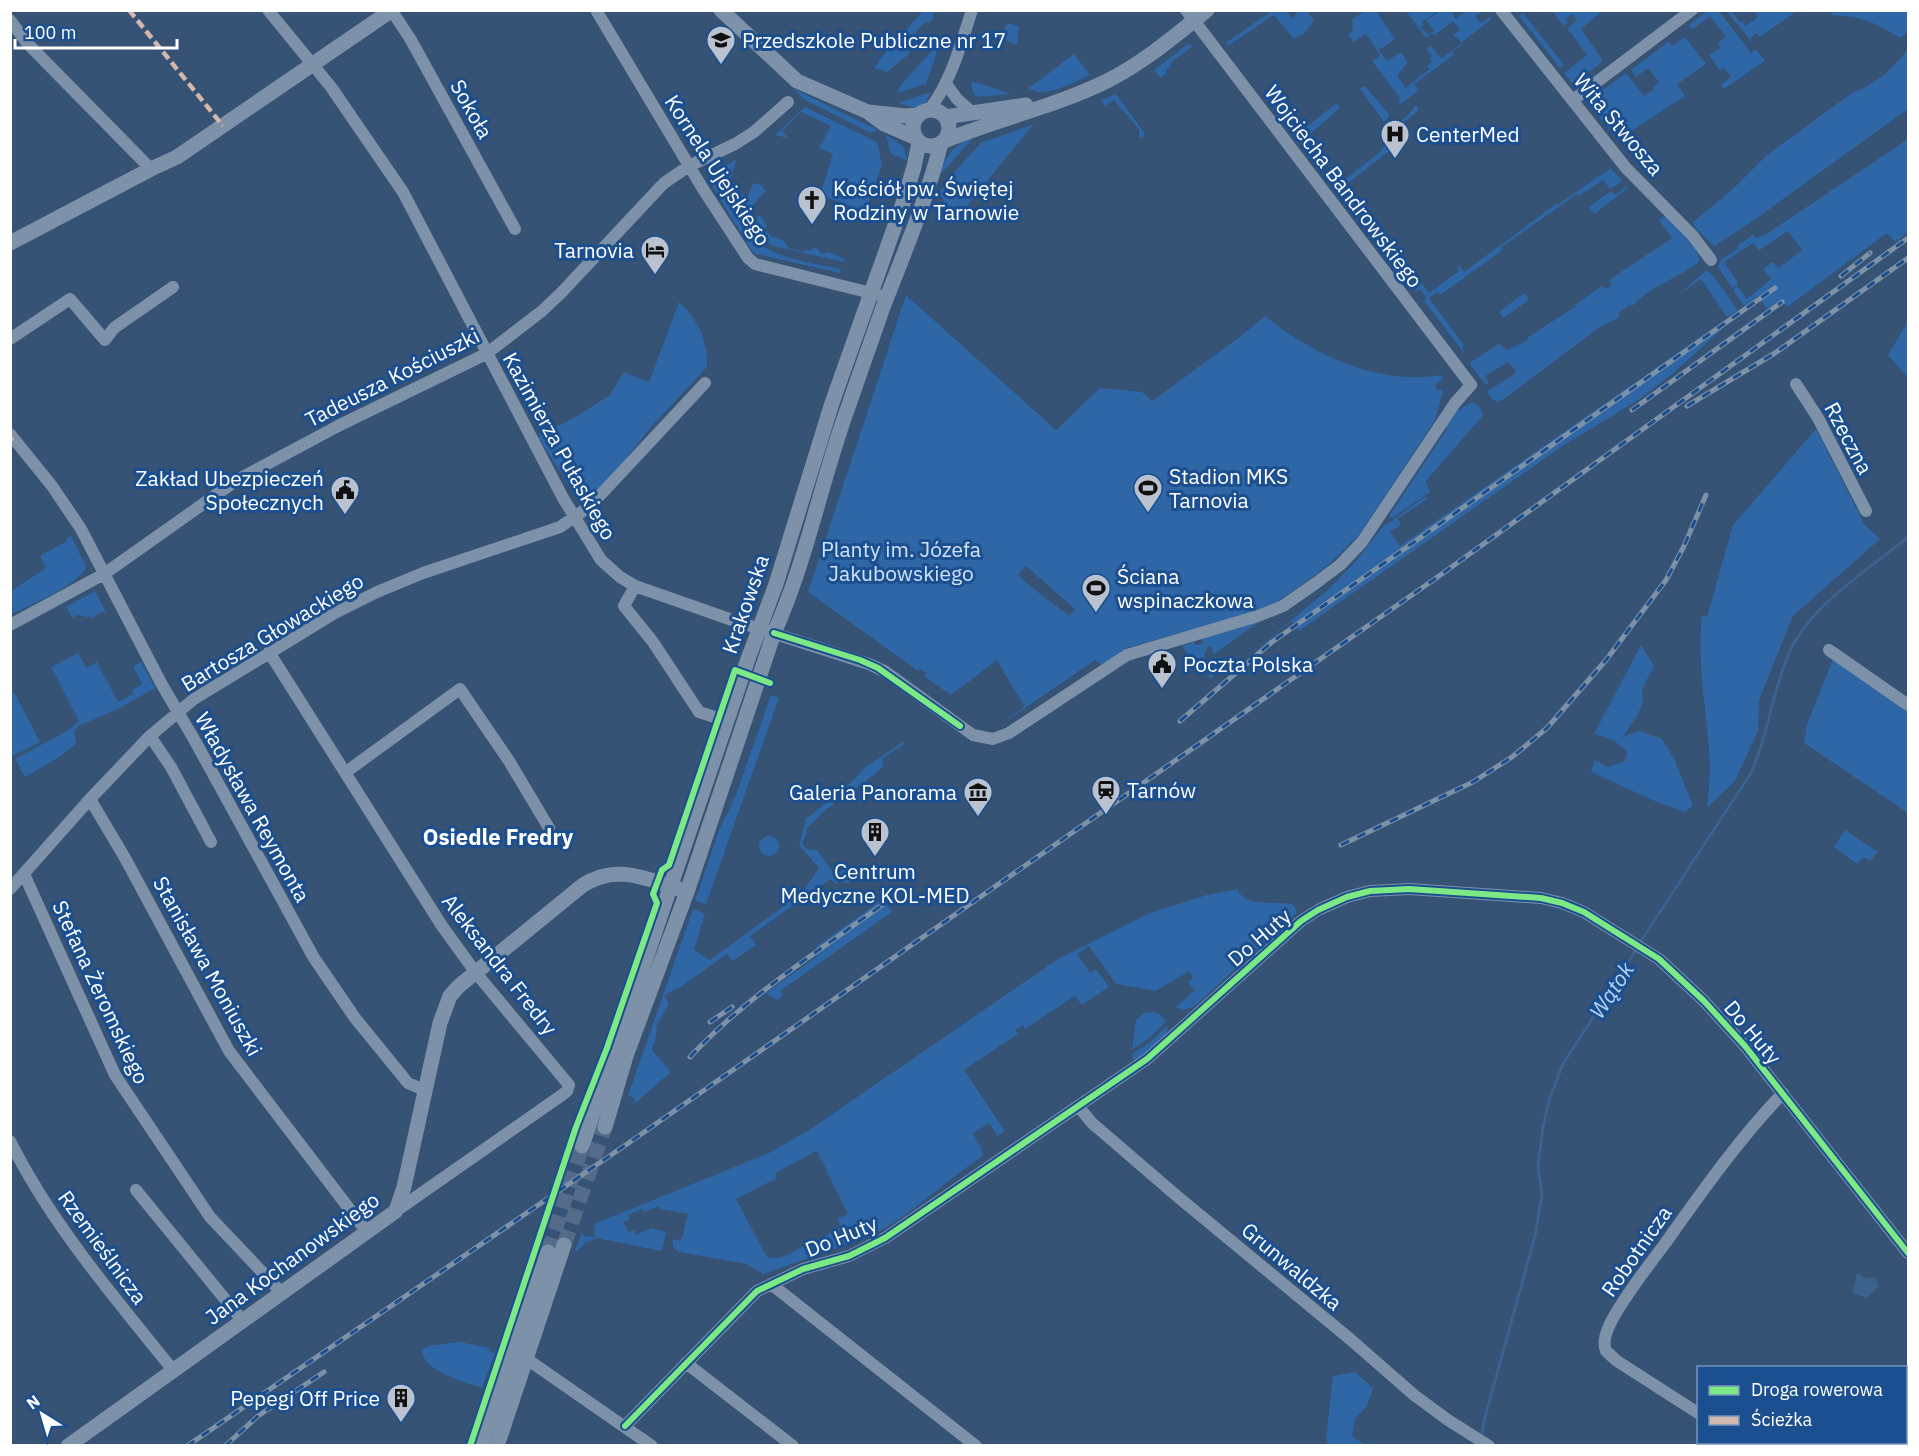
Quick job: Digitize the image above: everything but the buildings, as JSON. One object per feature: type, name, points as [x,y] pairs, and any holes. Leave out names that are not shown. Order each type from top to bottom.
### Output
[{"type":"street","name":"Kazimierza Pułaskiego","points":[[268,10],[331,87],[403,192],[574,518],[601,560],[620,577],[635,586],[860,660],[878,668],[973,735],[985,739],[1001,737],[1133,652],[1245,621],[1275,610],[1340,565],[1362,542],[1455,403],[1471,385]]},
{"type":"street","name":"Kornela Ujejskiego","points":[[596,10],[689,166],[748,258],[755,264],[870,291],[887,298]]},
{"type":"street","points":[[721,10],[797,81],[868,112],[884,124],[930,146],[975,129],[1034,112],[1122,74],[1190,16],[1208,10]]},
{"type":"street","points":[[918,140],[913,126],[939,97],[947,82],[972,10]]},
{"type":"street","name":"Wita Stwosza","points":[[1501,10],[1626,168],[1693,236],[1711,260]]},
{"type":"street","points":[[1573,100],[1692,10]]},
{"type":"street","points":[[10,243],[177,157],[392,11]]},
{"type":"street","name":"Sokoła","points":[[392,11],[411,40],[515,229]]},
{"type":"street","name":"Wojciecha Bandrowskiego","points":[[1190,16],[1471,385]]},
{"type":"street","points":[[10,20],[27,43],[150,169]]},
{"type":"street","points":[[947,82],[957,99],[972,112]]},
{"type":"street","points":[[943,142],[949,128],[945,117],[947,82]]},
{"type":"street","points":[[945,117],[1013,108],[1040,101],[1059,101]]},
{"type":"street","name":"Tadeusza Kościuszki","points":[[10,625],[104,574],[232,483],[336,427],[486,354],[542,311],[664,183],[689,166],[735,144],[754,132],[788,102]]},
{"type":"street","points":[[868,112],[906,116],[938,111],[945,117]]},
{"type":"street","name":"Krakowska","points":[[604,1127],[626,1056],[687,892],[767,631],[776,584],[832,404],[903,202],[914,167],[918,140]]},
{"type":"street","name":"Krakowska","points":[[582,1146],[727,721],[767,631],[791,591],[815,519],[825,472],[905,254],[943,142]]},
{"type":"street","points":[[10,339],[70,299],[105,340],[114,328],[173,287]]},
{"type":"street","name":"Bartosza Głowackiego","points":[[10,889],[150,736],[205,692],[335,613],[377,592],[423,573],[560,527],[596,500],[705,383]]},
{"type":"street","name":"Rzeczna","points":[[1796,384],[1818,418],[1866,511]]},
{"type":"street","name":"Władysława Reymonta","points":[[11,437],[58,494],[81,529],[161,683],[314,958],[355,1018],[408,1083],[424,1090]]},
{"type":"street","points":[[635,586],[624,606],[653,642],[699,712],[727,721]]},
{"type":"street","points":[[1829,650],[1908,705]]},
{"type":"street","name":"Aleksandra Fredry","points":[[269,652],[442,926],[476,973],[568,1082],[568,1088],[562,1095],[396,1211]]},
{"type":"street","points":[[346,772],[460,689],[509,761],[549,828]]},
{"type":"street","points":[[150,736],[171,767],[211,842]]},
{"type":"street","name":"Stanisława Moniuszki","points":[[90,799],[125,858],[229,1051],[367,1232]]},
{"type":"street","name":"Jana Kochanowskiego","points":[[68,1446],[396,1211],[404,1187],[440,1023],[450,996],[583,885],[598,876],[616,872],[626,873],[687,892]]},
{"type":"street","name":"Stefana Żeromskiego","points":[[24,874],[115,1075],[210,1217],[282,1292]]},
{"type":"street","name":"Do Huty","points":[[625,1426],[757,1291],[802,1269],[849,1256],[885,1238],[1153,1055],[1301,921],[1318,910],[1347,897],[1371,891],[1409,889],[1541,898],[1584,912],[1659,959],[1704,1000],[1745,1046],[1908,1254]]},
{"type":"street","name":"Robotnicza","points":[[1697,1412],[1617,1361],[1606,1351],[1605,1337],[1628,1295],[1699,1195],[1783,1093]]},
{"type":"street","name":"Grunwaldzka","points":[[1078,1106],[1092,1123],[1178,1197],[1414,1395],[1489,1446]]},
{"type":"street","name":"Rzemieślnicza","points":[[10,1141],[22,1165],[74,1244],[173,1370]]},
{"type":"street","points":[[136,1190],[242,1320]]},
{"type":"street","points":[[481,1446],[564,1245]]},
{"type":"street","points":[[497,1446],[548,1252]]},
{"type":"street","points":[[771,1284],[976,1446]]},
{"type":"street","points":[[520,1355],[652,1446]]},
{"type":"street","points":[[686,1363],[792,1446]]},
{"type":"green space","points":[[1273,10],[1286,11],[1293,19],[1298,11],[1307,11],[1314,21],[1303,35],[1294,39],[1274,15],[1228,46],[1226,43]]},
{"type":"green space","points":[[1366,10],[1376,11],[1395,39],[1379,50],[1387,61],[1401,52],[1408,62],[1397,76],[1406,88],[1429,69],[1427,66],[1432,62],[1430,58],[1432,56],[1426,49],[1431,46],[1441,59],[1462,43],[1453,35],[1460,30],[1453,21],[1435,35],[1432,34],[1426,38],[1406,11],[1438,11],[1422,22],[1424,25],[1421,27],[1428,35],[1434,31],[1426,20],[1441,11],[1452,11],[1455,19],[1466,11],[1483,11],[1475,16],[1481,23],[1490,17],[1492,19],[1462,42],[1463,44],[1452,52],[1454,55],[1414,84],[1418,91],[1401,104],[1398,103],[1400,98],[1372,61],[1380,55],[1366,34],[1354,42],[1348,34],[1353,30],[1352,20]]},
{"type":"green space","points":[[1709,10],[1719,11],[1751,53],[1756,49],[1765,61],[1724,89],[1721,85],[1731,77],[1724,68],[1720,71],[1709,55],[1720,48],[1718,43],[1726,37],[1710,16],[1693,29],[1688,26]]},
{"type":"green space","points":[[923,11],[934,11],[932,20],[929,23],[925,22],[905,44],[910,49],[909,54],[887,72],[874,68],[879,63],[878,61]]},
{"type":"green space","points":[[1552,11],[1598,11],[1600,13],[1581,29],[1603,61],[1573,85],[1564,73],[1587,55],[1567,28],[1577,20],[1572,14],[1566,19],[1568,23],[1564,26]]},
{"type":"green space","points":[[1731,11],[1746,26],[1758,17],[1755,13],[1758,11],[1792,11],[1794,13],[1760,37],[1756,33],[1751,37],[1752,42],[1728,13]]},
{"type":"green space","points":[[1837,11],[1908,11],[1908,32],[1900,38],[1867,21],[1830,15]]},
{"type":"green space","points":[[1523,13],[1564,65],[1560,68],[1519,16]]},
{"type":"green space","points":[[1007,23],[1019,26],[1017,45],[1001,38]]},
{"type":"green space","points":[[1685,37],[1706,64],[1677,84],[1685,96],[1618,140],[1587,102],[1626,73],[1644,96],[1654,89],[1653,87],[1659,82],[1648,68],[1636,77],[1631,70],[1669,41],[1672,46]]},
{"type":"green space","points":[[1188,44],[1193,46],[1170,63],[1171,66],[1166,70],[1167,73],[1161,78],[1154,70]]},
{"type":"green space","points":[[937,45],[939,46],[926,84],[897,93],[900,86]]},
{"type":"green space","points":[[1908,50],[1908,109],[1750,223],[1714,246],[1696,229],[1693,222],[1733,189],[1767,155],[1852,93],[1884,75]]},
{"type":"green space","points":[[1074,54],[1090,75],[1050,91],[1035,91],[1029,88]]},
{"type":"green space","points":[[973,82],[1011,94],[977,97],[974,95],[971,84]]},
{"type":"green space","points":[[1365,86],[1388,113],[1389,116],[1384,122],[1360,89]]},
{"type":"green space","points":[[794,89],[878,130],[871,133],[805,100]]},
{"type":"green space","points":[[931,92],[925,105],[919,109],[898,103]]},
{"type":"green space","points":[[1116,94],[1145,134],[1142,138],[1139,137],[1139,129],[1114,100],[1104,106],[1101,100]]},
{"type":"green space","points":[[1337,103],[1340,108],[1311,133],[1300,139],[1296,135]]},
{"type":"green space","points":[[1416,105],[1419,110],[1390,134],[1398,144],[1343,187],[1357,206],[1353,209],[1336,186],[1379,153],[1385,145],[1389,131]]},
{"type":"green space","points":[[805,107],[877,142],[882,165],[864,211],[820,195],[833,154],[819,148],[831,126],[801,112],[782,131],[788,138],[775,135]]},
{"type":"green space","points":[[1037,123],[955,220],[940,194],[945,182],[981,143]]},
{"type":"green space","points":[[886,135],[903,146],[908,161],[890,153]]},
{"type":"green space","points":[[973,138],[942,173],[940,172],[952,150]]},
{"type":"green space","points":[[1908,139],[1908,232],[1896,242],[1887,233],[1787,307],[1781,300],[1767,309],[1758,296],[1744,306],[1733,290],[1737,286],[1747,299],[1771,279],[1763,269],[1773,262],[1779,268],[1802,250],[1788,231],[1759,250],[1753,243],[1724,262],[1737,281],[1737,285],[1732,288],[1718,267],[1721,260],[1753,235],[1756,238],[1765,235]]},
{"type":"green space","points":[[737,159],[727,189],[748,196],[753,183],[761,185],[766,191],[751,209],[748,225],[753,237],[764,247],[779,254],[796,260],[841,269],[840,273],[756,254],[752,251],[709,181],[710,174]]},
{"type":"green space","points":[[1611,168],[1622,181],[1610,189],[1603,180],[1579,196],[1577,194],[1502,247],[1503,250],[1440,295],[1437,292],[1429,298],[1464,345],[1462,347],[1465,354],[1424,301],[1426,297],[1421,290],[1416,290],[1405,277],[1411,273],[1414,274],[1429,293],[1459,271],[1457,268],[1460,266],[1464,272],[1556,204]]},
{"type":"green space","points":[[1627,186],[1628,188],[1594,214],[1589,207],[1611,191],[1615,195]]},
{"type":"green space","points":[[760,215],[766,224],[765,230],[772,237],[783,240],[789,248],[804,252],[805,249],[811,251],[813,248],[818,249],[821,254],[828,252],[845,259],[844,262],[773,246],[759,230],[757,217]]},
{"type":"green space","points":[[1666,217],[1692,245],[1699,257],[1699,262],[1618,313],[1620,317],[1600,327],[1504,399],[1497,402],[1492,399],[1488,391],[1516,371],[1508,362],[1485,376],[1489,383],[1486,385],[1469,363],[1499,344],[1507,350],[1528,340],[1527,338],[1602,286],[1605,289],[1612,285],[1609,280],[1672,238],[1659,220]]},
{"type":"green space","points":[[1705,271],[1710,272],[1738,310],[1727,317],[1701,279],[1680,294]]},
{"type":"green space","points":[[1524,293],[1529,300],[1503,318],[1499,312]]},
{"type":"green space","name":"Planty im. Józefa Jakubowskiego","points":[[906,295],[1056,430],[1100,388],[1142,392],[1152,401],[1265,316],[1303,343],[1347,364],[1394,376],[1441,375],[1443,379],[1435,386],[1438,391],[1442,389],[1443,391],[1435,420],[1359,535],[1325,568],[1267,609],[1126,648],[1103,666],[1095,660],[1012,717],[1002,716],[1012,716],[1024,706],[997,660],[951,695],[924,676],[926,673],[920,669],[918,671],[808,592]],"holes":[[[1026,566],[1075,609],[1069,616],[1018,575]]]},
{"type":"green space","points":[[679,302],[692,316],[701,331],[706,348],[707,367],[652,426],[585,510],[538,437],[610,395],[624,372],[649,382]]},
{"type":"green space","points":[[1728,318],[1730,322],[1670,376],[1638,400],[1561,447],[1299,631],[1292,621],[1245,658],[1329,589],[1357,560],[1384,525],[1425,497],[1427,499],[1398,519],[1401,525],[1390,532],[1400,546]]},
{"type":"green space","points":[[1908,321],[1908,378],[1888,355]]},
{"type":"green space","points":[[1472,402],[1479,407],[1483,415],[1426,481],[1430,492],[1392,518],[1389,516],[1447,429],[1446,425],[1456,410]]},
{"type":"green space","points":[[1816,429],[1865,525],[1880,539],[1793,616],[1759,700],[1758,731],[1735,781],[1707,808],[1710,767],[1700,653],[1702,615],[1707,617],[1733,525]]},
{"type":"green space","points":[[71,536],[86,567],[82,573],[53,594],[11,614],[11,591],[46,568],[40,556],[67,541],[66,539]]},
{"type":"green space","points":[[95,591],[106,612],[99,613],[93,618],[77,615],[72,618],[66,607]]},
{"type":"green space","points":[[1264,618],[1213,655],[1212,646],[1207,648],[1203,662],[1208,670],[1215,673],[1211,679],[1195,657],[1192,659],[1182,646],[1194,642],[1196,645],[1203,643],[1202,639]]},
{"type":"green space","points":[[1641,645],[1654,666],[1642,689],[1643,702],[1638,714],[1623,737],[1639,731],[1662,739],[1674,758],[1693,806],[1684,812],[1591,772],[1595,760],[1608,767],[1625,761],[1627,752],[1613,740],[1594,734]]},
{"type":"green space","points":[[78,653],[86,668],[97,662],[118,702],[133,694],[132,690],[142,684],[133,666],[141,662],[155,688],[118,709],[78,726],[74,732],[76,744],[58,758],[25,777],[15,759],[70,729],[79,721],[51,667]]},
{"type":"green space","points":[[1833,659],[1908,710],[1908,813],[1804,743],[1807,724]]},
{"type":"green space","points":[[14,692],[40,742],[13,756],[10,752],[10,694]]},
{"type":"green space","points":[[771,695],[779,698],[706,904],[695,901],[719,830],[736,795]]},
{"type":"green space","points":[[903,742],[905,744],[882,759],[883,767],[827,809],[806,829],[807,834],[802,843],[806,849],[817,850],[835,875],[848,867],[858,881],[845,883],[842,880],[836,884],[831,879],[750,936],[756,945],[732,961],[727,954],[678,989],[664,996],[669,1003],[657,1025],[652,1050],[671,1072],[633,1105],[635,1098],[628,1096],[693,909],[705,914],[694,950],[710,960],[784,906],[794,888],[804,890],[819,868],[799,845],[806,819],[854,780],[865,767]]},
{"type":"green space","points":[[1845,830],[1878,852],[1870,861],[1863,857],[1857,864],[1834,847]]},
{"type":"green space","points":[[769,836],[776,839],[779,846],[776,853],[769,856],[762,853],[759,846],[762,839]]},
{"type":"green space","points":[[1238,889],[1246,899],[1253,901],[1292,904],[1297,910],[1296,914],[1190,1008],[1185,1010],[1176,1007],[1195,990],[1188,982],[1193,978],[1189,971],[1156,991],[1116,984],[1089,946],[1077,954],[1090,973],[1096,969],[1109,987],[1082,1005],[1075,996],[1025,1029],[1023,1025],[1015,1030],[1018,1034],[964,1070],[1005,1131],[998,1136],[989,1123],[973,1133],[984,1155],[884,1229],[819,1254],[817,1240],[839,1228],[837,1219],[848,1214],[817,1151],[775,1173],[777,1178],[736,1199],[767,1257],[781,1257],[804,1246],[809,1249],[812,1257],[763,1274],[746,1264],[679,1252],[673,1247],[673,1239],[681,1241],[688,1214],[661,1209],[659,1206],[644,1212],[642,1209],[628,1215],[630,1219],[623,1222],[628,1232],[634,1230],[636,1235],[651,1228],[666,1232],[662,1251],[597,1238],[585,1243],[574,1254],[582,1232],[585,1237],[595,1237],[594,1224],[769,1153],[809,1130],[1058,959],[1150,913],[1207,895]]},
{"type":"green space","points":[[883,899],[892,912],[780,991],[783,995],[777,1000],[766,993],[816,957],[819,951],[816,947]]},
{"type":"green space","points":[[1144,1013],[1160,1014],[1166,1022],[1132,1050],[1136,1020]]},
{"type":"green space","points":[[1168,1025],[1166,1034],[1136,1061],[1133,1059],[1132,1054],[1149,1043]]},
{"type":"green space","points":[[459,1342],[490,1348],[489,1351],[495,1353],[482,1388],[446,1375],[429,1364],[424,1357],[422,1350],[428,1346]]},
{"type":"green space","points":[[1355,1372],[1373,1388],[1367,1406],[1355,1419],[1352,1436],[1365,1445],[1328,1445],[1326,1439],[1333,1376]]},
{"type":"shaded area","points":[[1857,1273],[1867,1278],[1875,1277],[1879,1286],[1867,1298],[1852,1293]]},
{"type":"waterway","name":"Wątok","points":[[1639,944],[1751,773],[1784,666],[1799,634],[1826,603],[1908,537]]},
{"type":"waterway","name":"Wątok","points":[[1481,1439],[1535,1236],[1542,1195],[1538,1166],[1549,1100],[1563,1064],[1636,950]]},
{"type":"tunnel","points":[[564,1245],[605,1127]]},
{"type":"tunnel","points":[[548,1252],[582,1146]]},
{"type":"railway","points":[[187,1446],[630,1142],[1439,576],[1908,238]]},
{"type":"railway","points":[[1841,276],[1870,253]]},
{"type":"railway","points":[[1687,406],[1775,353],[1908,258]]},
{"type":"railway","points":[[1180,721],[1272,642],[1775,288]]},
{"type":"railway","points":[[1632,410],[1782,302]]},
{"type":"railway","points":[[1341,845],[1473,782],[1512,757],[1547,728],[1606,660],[1666,580],[1684,546],[1706,495]]},
{"type":"railway","points":[[690,1057],[758,995],[882,905]]},
{"type":"railway","points":[[710,1022],[732,1007]]},
{"type":"railway","points":[[225,1446],[258,1416],[324,1372]]},
{"type":"marked path","points":[[129,10],[223,126]]},
{"type":"cycle path","points":[[774,633],[860,660],[878,668],[960,726]]},
{"type":"cycle path","points":[[470,1446],[576,1127],[607,1048],[657,903],[653,894],[662,870],[669,865],[735,670],[770,683]]},
{"type":"cycle path","points":[[625,1426],[757,1291],[803,1269],[849,1256],[885,1238],[1147,1059],[1301,921],[1318,910],[1347,897],[1370,891],[1409,889],[1541,898],[1584,912],[1659,959],[1704,1001],[1745,1046],[1908,1253]]},
{"type":"place","name":"Przedszkole Publiczne nr 17","points":[[721,66]]},
{"type":"place","name":"CenterMed","points":[[1395,160]]},
{"type":"place","name":"Kościół pw. Świętej Rodziny w Tarnowie","points":[[812,226]]},
{"type":"place","name":"Tarnovia","points":[[655,276]]},
{"type":"place","name":"Stadion MKS Tarnovia","points":[[1148,514]]},
{"type":"place","name":"Zakład Ubezpieczeń Społecznych","points":[[345,516]]},
{"type":"place","name":"Ściana wspinaczkowa","points":[[1096,614]]},
{"type":"place","name":"Poczta Polska","points":[[1162,690]]},
{"type":"place","name":"Tarnów","points":[[1106,816]]},
{"type":"place","name":"Galeria Panorama","points":[[978,818]]},
{"type":"place","name":"Centrum Medyczne KOL-MED","points":[[875,858]]},
{"type":"place","name":"Pepegi Off Price","points":[[401,1424]]},
{"type":"district","name":"Osiedle Fredry","points":[[498,836]]}]
